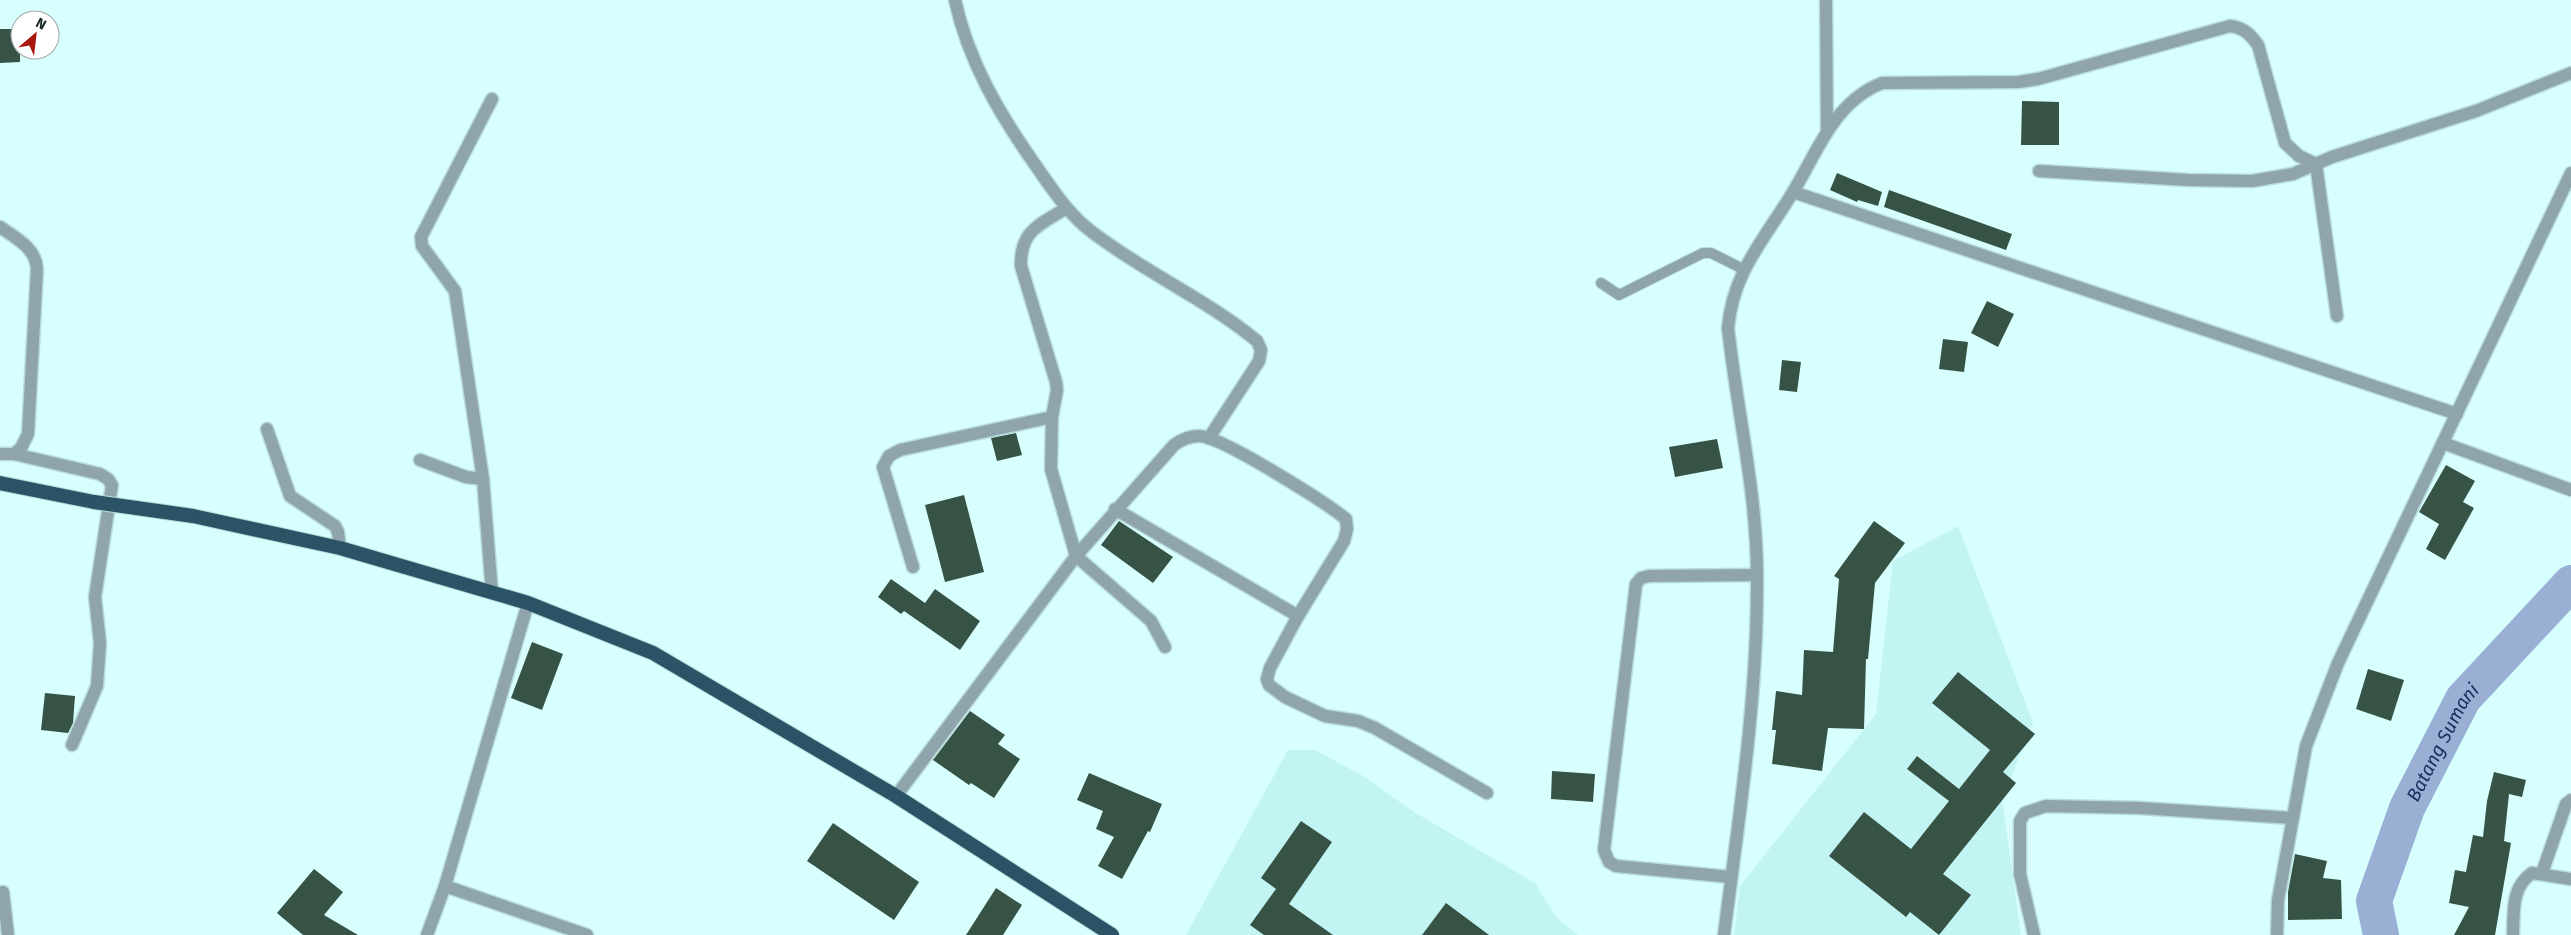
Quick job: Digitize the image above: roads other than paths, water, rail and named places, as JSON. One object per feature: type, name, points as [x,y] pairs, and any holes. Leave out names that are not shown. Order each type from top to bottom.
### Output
[{"type":"highway","points":[[0,483],[94,502],[193,516],[340,548],[528,603],[653,654],[896,796],[1112,935]]},
{"type":"street","points":[[955,0],[963,32],[988,90],[1008,126],[1065,209],[1101,239],[1257,341],[1261,350],[1259,361],[1209,438]]},
{"type":"street","points":[[1826,0],[1827,130]]},
{"type":"street","points":[[1724,935],[1754,700],[1757,575],[1750,469],[1728,328],[1730,306],[1743,269],[1793,192],[1827,130],[1864,91],[1882,83],[2029,81],[2230,26],[2239,27],[2250,34],[2258,45],[2284,143],[2299,156],[2316,164]]},
{"type":"street","points":[[2039,172],[2188,180],[2252,181],[2293,174],[2316,164],[2442,123],[2571,73]]},
{"type":"street","points":[[492,99],[421,237],[422,246],[455,291],[483,479],[492,594]]},
{"type":"street","points":[[2316,164],[2337,316]]},
{"type":"street","points":[[2277,935],[2278,900],[2306,746],[2338,663],[2571,173]]},
{"type":"street","points":[[1793,192],[2457,414]]},
{"type":"street","points":[[1065,209],[1032,230],[1026,238],[1021,254],[1022,266],[1055,373],[1057,390],[1052,417],[1052,474],[1076,556],[1151,621],[1165,647]]},
{"type":"street","points":[[0,227],[26,246],[36,257],[28,434],[21,448],[14,454]]},
{"type":"street","points":[[913,567],[883,467],[889,456],[900,450],[1052,417]]},
{"type":"street","points":[[266,429],[290,496],[335,526],[338,532],[340,548]]},
{"type":"street","points":[[896,796],[1076,556],[1115,509],[1174,445],[1183,438],[1199,436],[1209,438],[1247,456],[1346,519],[1347,529],[1344,541],[1298,616],[1270,668],[1267,679],[1269,685],[1285,697],[1325,716],[1365,722],[1487,793]]},
{"type":"street","points":[[2443,443],[2571,490]]},
{"type":"street","points":[[0,454],[14,454],[100,474],[108,479],[112,485],[95,597],[100,643],[97,686],[72,745]]},
{"type":"street","points":[[420,460],[466,477],[483,479]]},
{"type":"street","points":[[1115,509],[1298,616]]},
{"type":"street","points":[[1731,877],[1616,866],[1609,862],[1604,850],[1636,584],[1641,578],[1649,576],[1757,575]]},
{"type":"street","points":[[427,935],[445,886],[528,603]]},
{"type":"street","points":[[2542,873],[2566,804],[2571,800]]},
{"type":"street","points":[[2034,935],[2020,874],[2020,821],[2025,814],[2034,808],[2046,806],[2140,808],[2293,818]]},
{"type":"street","points":[[2513,935],[2514,898],[2524,878],[2532,873],[2542,873],[2571,879]]},
{"type":"street","points":[[445,886],[587,935]]},
{"type":"street","points":[[3,892],[8,935]]},
{"type":"lane","points":[[1601,283],[1619,295],[1696,256],[1711,253],[1743,269]]},
{"type":"waterway","name":"Batang Sumani","points":[[2381,935],[2374,901],[2407,808],[2463,699],[2571,583]]}]
